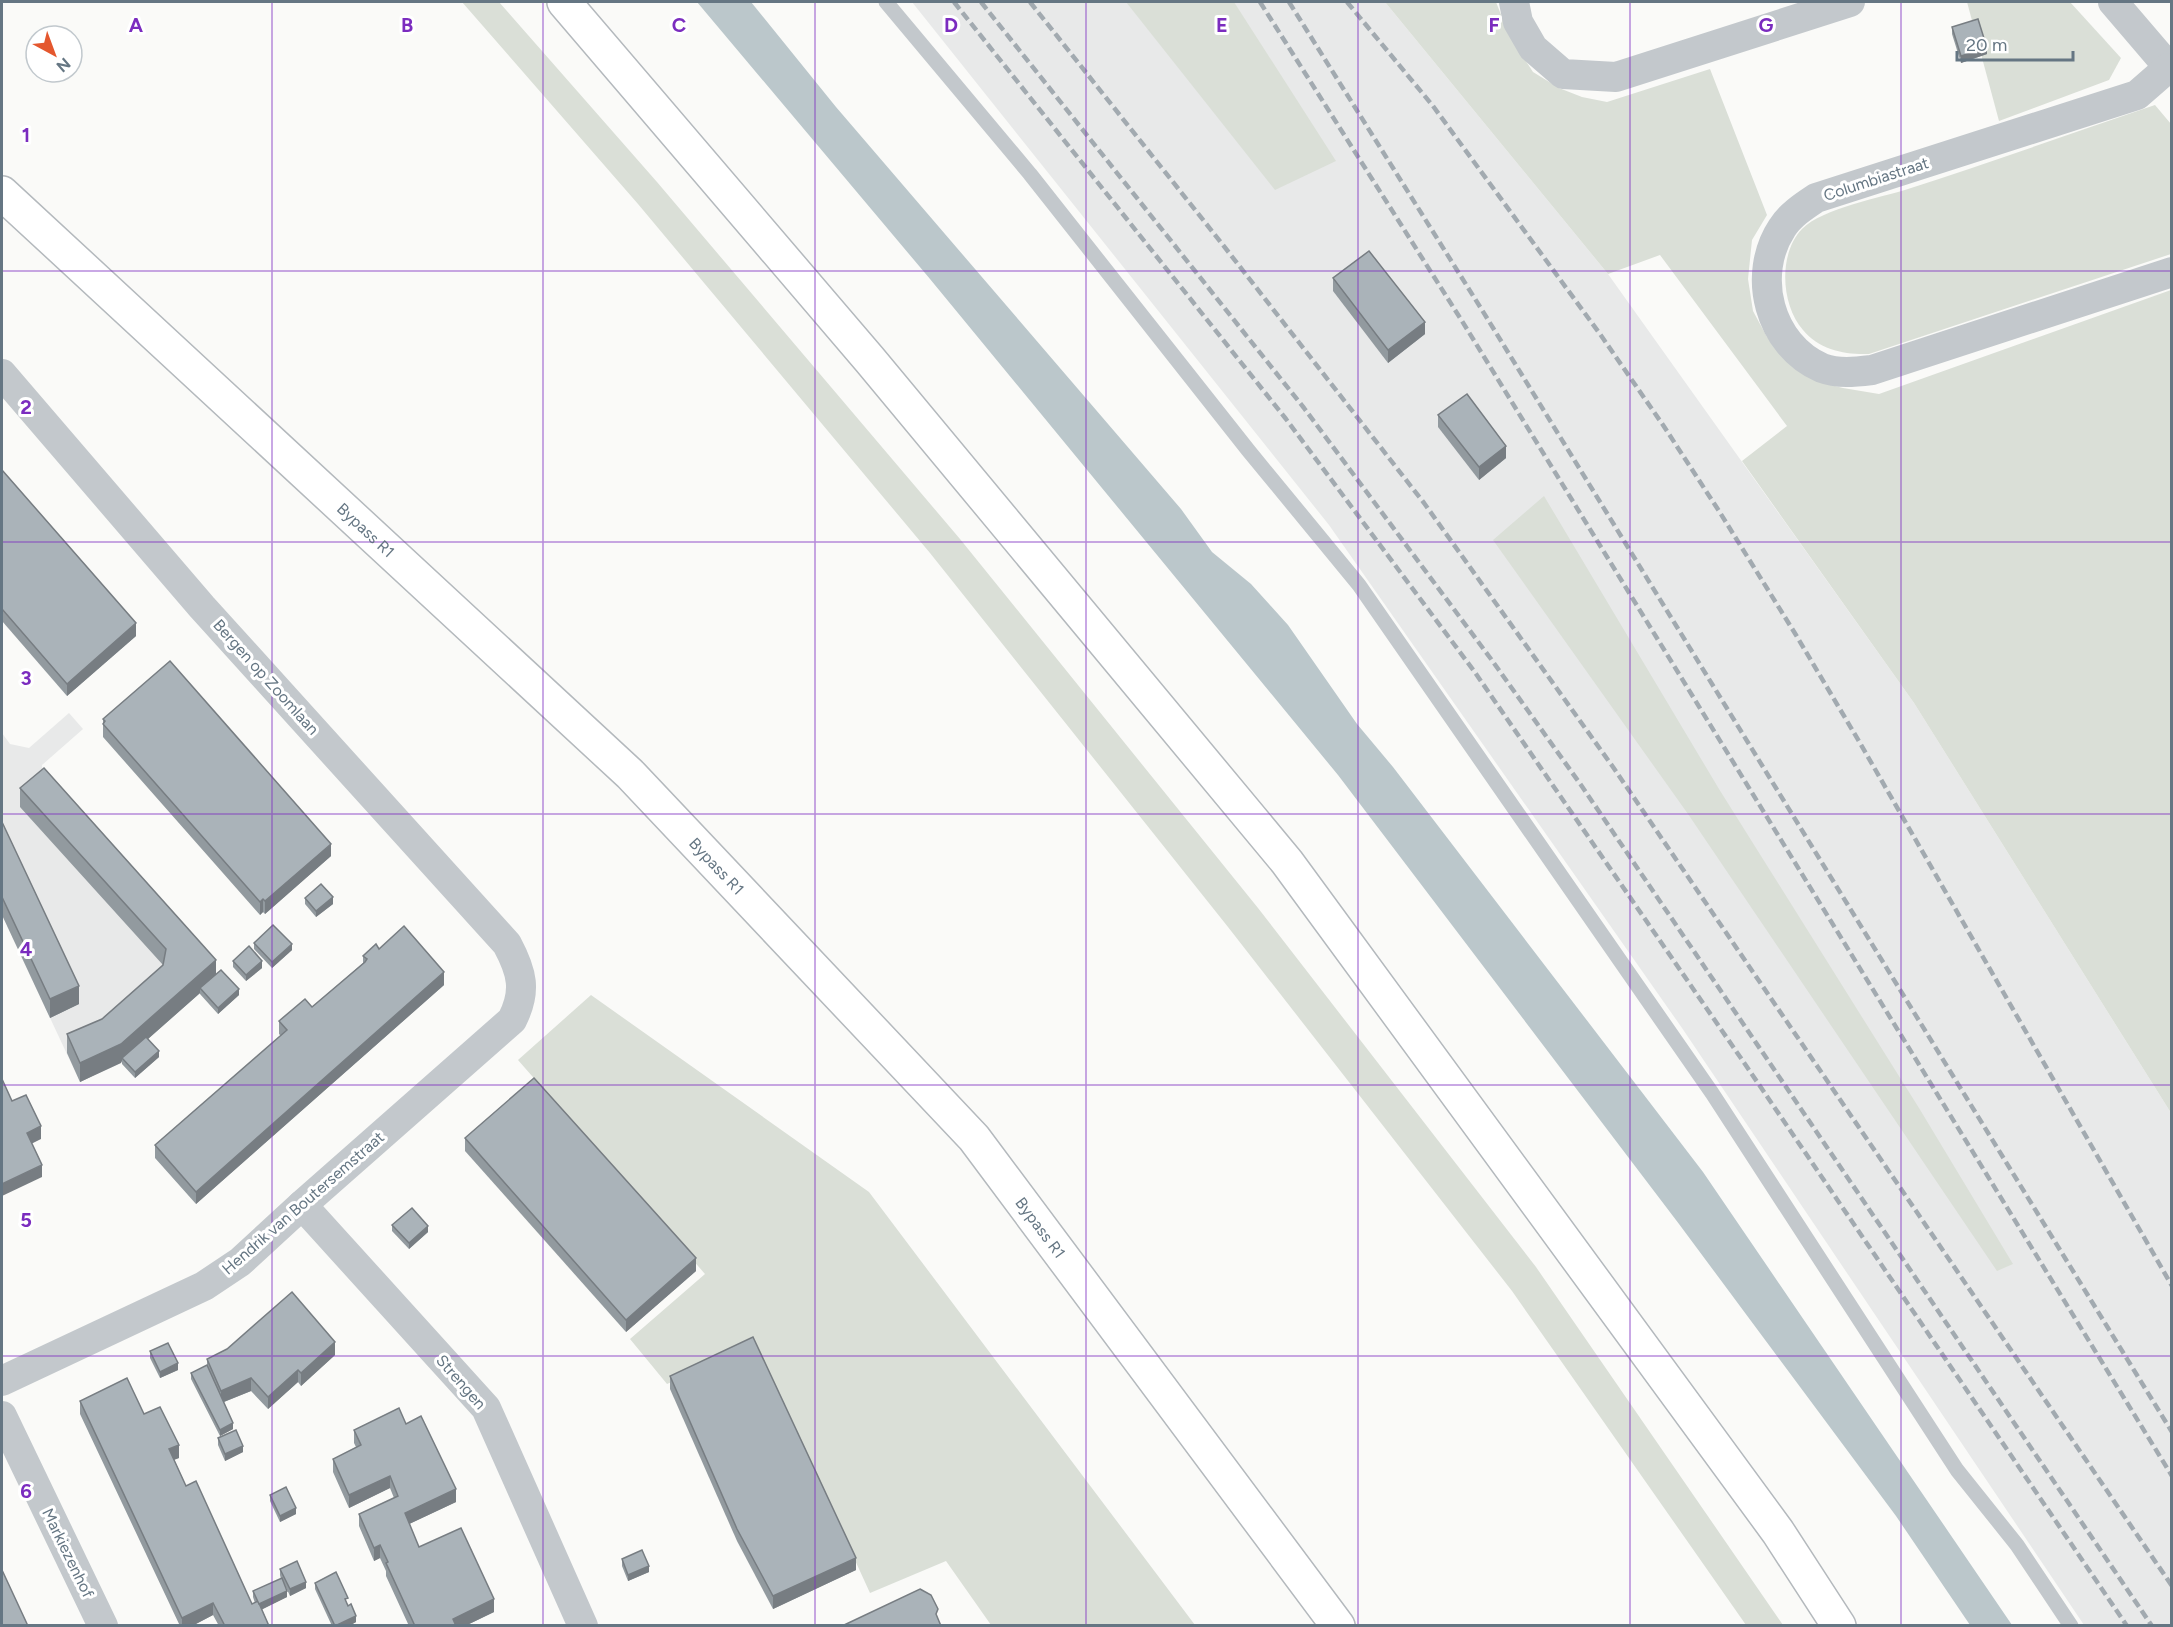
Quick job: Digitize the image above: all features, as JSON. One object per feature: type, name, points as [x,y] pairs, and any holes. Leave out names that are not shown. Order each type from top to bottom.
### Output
[{"type":"highway","points":[[564,2],[870,360],[1287,862],[1778,1532],[1839,1626]]},
{"type":"highway","name":"Bypass R1","points":[[2,193],[630,774],[974,1138],[1338,1626]]},
{"type":"street","points":[[1514,2],[1518,22],[1533,48],[1563,74],[1616,77],[1850,2]]},
{"type":"street","name":"Columbiastraat","points":[[2113,2],[2170,70],[2137,94],[1816,198],[1782,227],[1770,252],[1765,272],[1767,295],[1774,317],[1803,357],[1824,369],[1850,373],[1872,370],[2172,272]]},
{"type":"street","name":"Bergen op Zoomlaan","points":[[2,374],[202,607],[507,944],[517,962],[522,983]]},
{"type":"street","name":"Hendrik van Boutersemstraat","points":[[2,1381],[204,1286],[240,1262],[512,1020],[520,1004],[522,983]]},
{"type":"street","name":"Strengen","points":[[302,1205],[486,1408],[583,1626]]},
{"type":"street","name":"Markiezenhof","points":[[2,1416],[103,1626]]},
{"type":"lane","points":[[886,2],[1030,174],[1240,441],[1359,585],[1712,1093],[1957,1470],[2017,1545],[2071,1626]]},
{"type":"shaded area","points":[[462,2],[499,2],[657,182],[960,539],[1258,908],[1536,1267],[1783,1625],[1746,1625],[1512,1291],[1228,927],[930,553],[638,204]]},
{"type":"shaded area","points":[[697,2],[751,2],[836,107],[1181,509],[1212,552],[1251,584],[1288,625],[1357,724],[1393,767],[1703,1172],[2012,1625],[1970,1625],[1896,1516],[1679,1224],[1338,775],[930,279]]},
{"type":"shaded area","points":[[912,2],[1385,2],[1608,274],[1914,703],[2171,1113],[2171,1625],[2084,1625],[1682,1028],[1329,525]]},
{"type":"shaded area","points":[[1126,2],[1234,2],[1336,161],[1275,190]]},
{"type":"shaded area","points":[[1385,2],[1496,2],[1509,35],[1533,72],[1559,88],[1582,97],[1607,102],[1710,69],[1767,215],[1752,240],[1748,279],[1753,311],[1767,337],[1827,384],[1879,394],[2171,290],[2171,1113],[1914,703],[1742,461],[1787,426],[1660,255],[1608,274]]},
{"type":"shaded area","points":[[1967,2],[2070,2],[2121,58],[2109,80],[1999,121]]},
{"type":"shaded area","points":[[2155,105],[2171,124],[2171,254],[1869,354],[1842,352],[1825,347],[1809,337],[1796,320],[1787,294],[1786,265],[1794,239],[1811,222],[1837,209],[1939,179]]},
{"type":"shaded area","points":[[1544,496],[1719,789],[1919,1108],[2013,1264],[1997,1271],[1688,814],[1493,540]]},
{"type":"shaded area","points":[[69,713],[83,729],[42,765],[44,786],[216,979],[121,1063],[80,1082],[2,915],[2,733],[10,744],[29,748]]},
{"type":"shaded area","points":[[591,995],[869,1192],[1195,1625],[991,1625],[946,1561],[870,1593],[757,1346],[667,1384],[630,1339],[705,1274],[518,1060]]},
{"type":"building","points":[[1978,19],[1987,48],[1961,56],[1952,27]]},
{"type":"building","points":[[1369,251],[1425,322],[1388,350],[1333,278]]},
{"type":"building","points":[[1467,394],[1506,446],[1479,467],[1438,415]]},
{"type":"building","points":[[2,470],[136,623],[67,684],[2,609]]},
{"type":"building","points":[[170,661],[331,844],[265,901],[263,899],[260,902],[103,724],[105,721],[103,719]]},
{"type":"building","points":[[44,768],[216,960],[121,1044],[80,1063],[67,1034],[102,1019],[163,965],[166,949],[20,788]]},
{"type":"building","points":[[2,822],[79,986],[50,999],[2,897]]},
{"type":"building","points":[[321,884],[333,897],[316,911],[305,898]]},
{"type":"building","points":[[273,925],[292,944],[272,962],[254,943]]},
{"type":"building","points":[[404,926],[444,972],[196,1192],[155,1145],[287,1030],[279,1021],[305,999],[312,1007],[365,962],[367,959],[363,956],[376,944],[379,949]]},
{"type":"building","points":[[249,946],[262,961],[246,975],[233,961]]},
{"type":"building","points":[[221,970],[239,989],[218,1008],[200,988]]},
{"type":"building","points":[[146,1037],[159,1051],[135,1072],[122,1058]]},
{"type":"building","points":[[534,1078],[696,1258],[626,1320],[465,1138]]},
{"type":"building","points":[[2,1079],[12,1101],[26,1095],[41,1126],[27,1133],[42,1165],[2,1184]]},
{"type":"building","points":[[412,1208],[428,1226],[409,1243],[392,1225]]},
{"type":"building","points":[[292,1292],[335,1342],[301,1373],[298,1370],[268,1397],[251,1378],[221,1391],[207,1359],[227,1349]]},
{"type":"building","points":[[753,1337],[856,1558],[773,1596],[737,1529],[670,1376]]},
{"type":"building","points":[[168,1343],[178,1363],[160,1372],[150,1351]]},
{"type":"building","points":[[207,1365],[233,1423],[220,1430],[191,1373]]},
{"type":"building","points":[[127,1378],[144,1414],[160,1407],[179,1445],[169,1449],[186,1486],[196,1481],[252,1604],[258,1601],[269,1626],[225,1626],[213,1603],[182,1618],[80,1401]]},
{"type":"building","points":[[399,1408],[406,1424],[421,1416],[456,1489],[405,1513],[419,1547],[461,1528],[494,1599],[453,1619],[456,1626],[415,1626],[380,1545],[374,1548],[359,1514],[398,1496],[390,1476],[349,1495],[333,1459],[361,1445],[354,1430]]},
{"type":"building","points":[[236,1430],[243,1446],[225,1454],[218,1438]]},
{"type":"building","points":[[286,1487],[296,1508],[280,1516],[270,1495]]},
{"type":"building","points":[[642,1550],[649,1566],[628,1575],[622,1559]]},
{"type":"building","points":[[297,1561],[306,1582],[290,1589],[280,1569]]},
{"type":"building","points":[[2,1570],[28,1626],[2,1626]]},
{"type":"building","points":[[336,1572],[348,1598],[345,1599],[348,1606],[351,1604],[356,1616],[335,1626],[315,1583]]},
{"type":"building","points":[[282,1578],[287,1591],[259,1604],[253,1591]]},
{"type":"building","points":[[920,1589],[931,1595],[938,1609],[936,1614],[941,1626],[842,1626]]},
{"type":"railway","points":[[954,2],[1286,419],[1474,671],[1747,1067],[2127,1626]]},
{"type":"railway","points":[[981,2],[1304,408],[1491,659],[1581,785],[2152,1626]]},
{"type":"railway","points":[[1030,2],[1424,503],[1613,767],[2172,1586]]},
{"type":"railway","points":[[1260,2],[1462,321],[2172,1476]]},
{"type":"railway","points":[[1289,2],[1482,310],[2172,1432]]},
{"type":"railway","points":[[1347,2],[1433,106],[1600,334],[1719,511],[1860,743],[2172,1286]]}]
